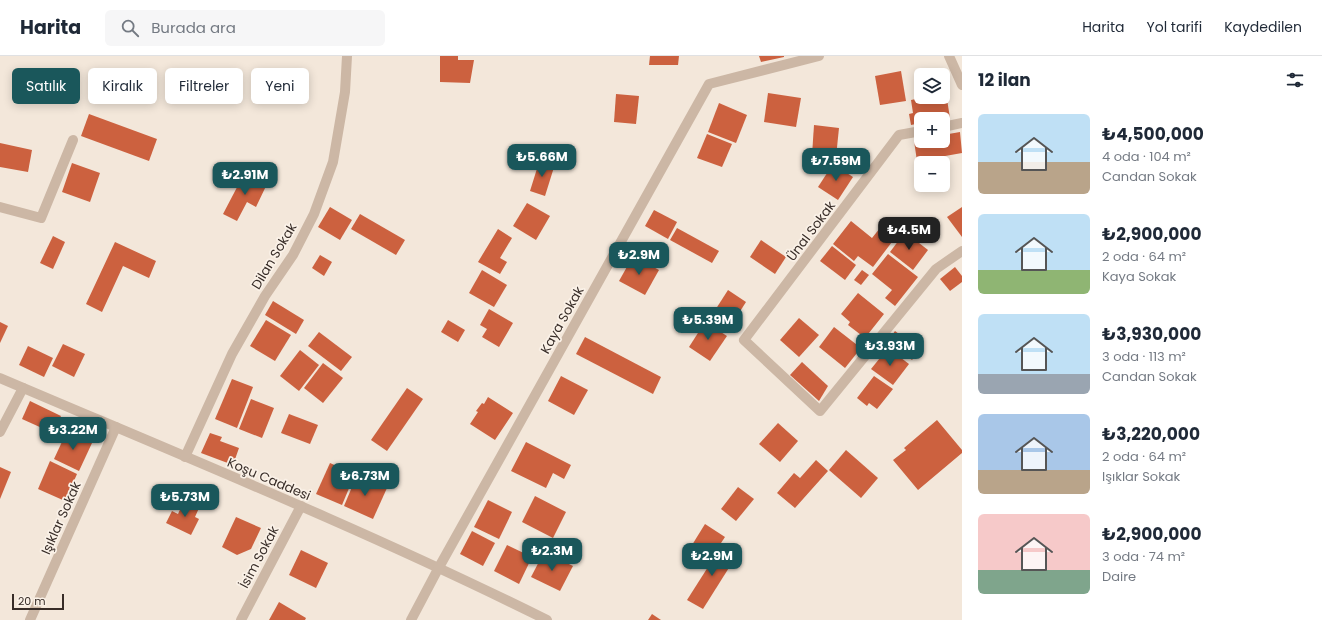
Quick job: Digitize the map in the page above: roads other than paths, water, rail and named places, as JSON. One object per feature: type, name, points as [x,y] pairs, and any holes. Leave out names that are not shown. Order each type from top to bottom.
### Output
[{"type":"street","name":"Dilan Sokak","points":[[185,457],[232,354],[265,296],[293,255],[314,214],[334,154],[345,92],[347,56]]},
{"type":"street","name":"Kaya Sokak","points":[[411,620],[709,84],[819,56]]},
{"type":"street","points":[[949,56],[962,85]]},
{"type":"street","points":[[950,126],[962,123]]},
{"type":"street","name":"Ünal Sokak","points":[[914,132],[899,135],[744,340],[820,411],[936,269],[962,251]]},
{"type":"street","points":[[0,207],[42,218],[73,140]]},
{"type":"street","name":"Koşu Caddesi","points":[[0,378],[301,506],[547,620]]},
{"type":"street","points":[[0,432],[23,388]]},
{"type":"street","name":"Işıklar Sokak","points":[[30,620],[116,427]]},
{"type":"street","name":"İsim Sokak","points":[[241,620],[301,506]]}]
